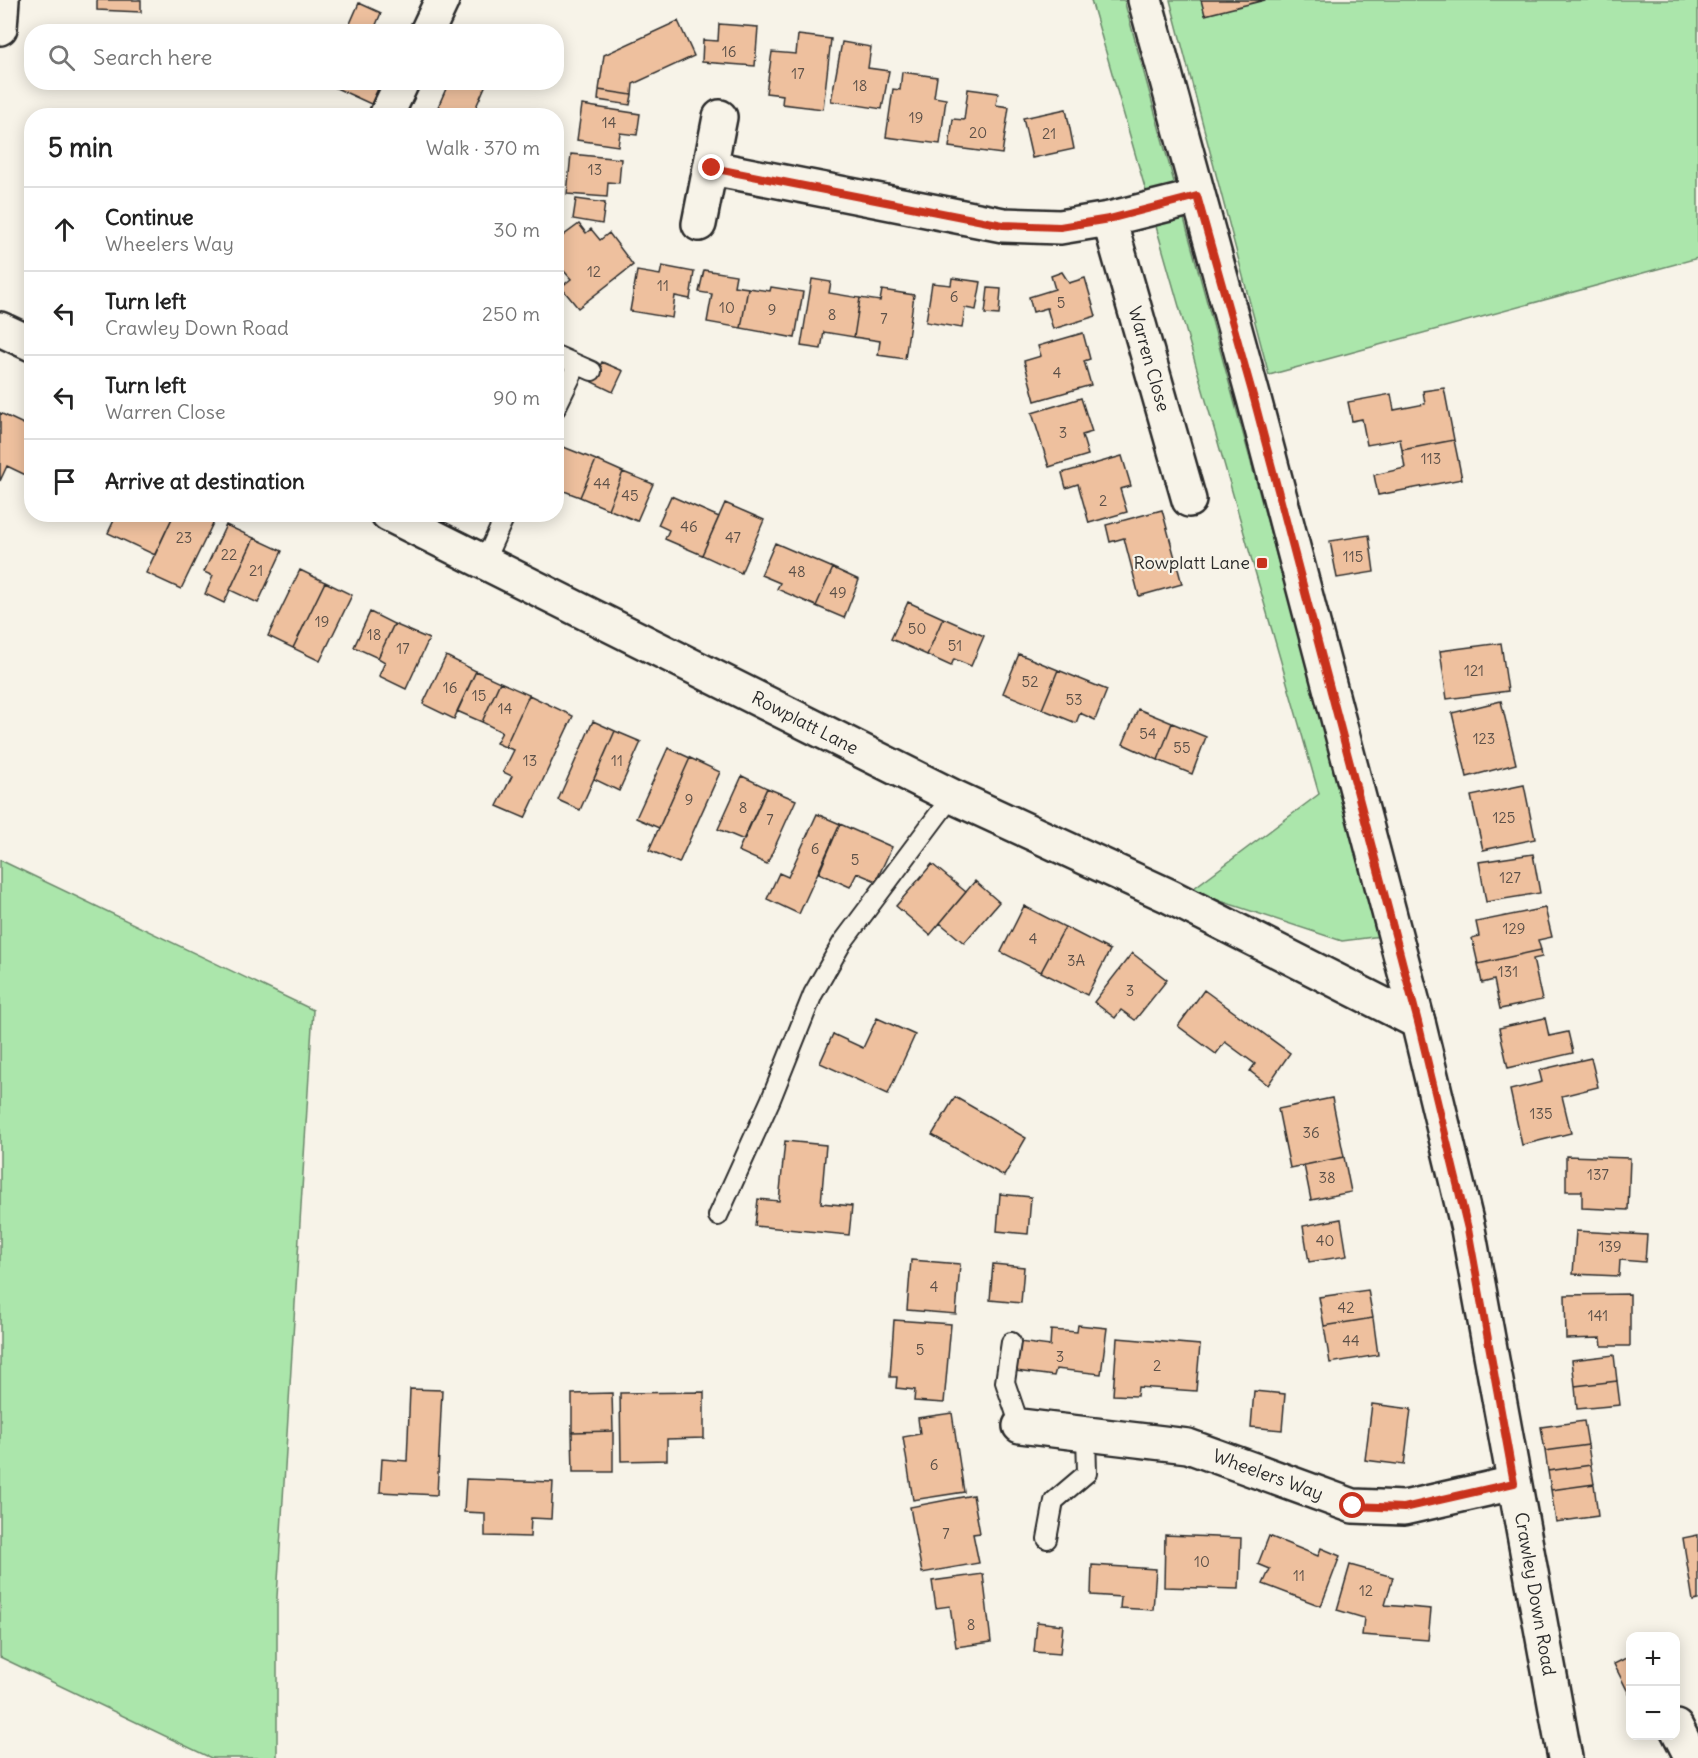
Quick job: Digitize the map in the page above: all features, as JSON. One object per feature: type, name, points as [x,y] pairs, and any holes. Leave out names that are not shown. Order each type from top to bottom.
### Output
[{"type":"street","points":[[0,28],[2,0]]},
{"type":"street","points":[[431,24],[442,0]]},
{"type":"street","name":"Crawley Down Road","points":[[1145,0],[1254,399],[1418,1022],[1468,1229],[1565,1758]]},
{"type":"street","points":[[390,108],[398,90]]},
{"type":"street","points":[[699,224],[712,168],[720,117]]},
{"type":"street","points":[[712,168],[1003,225],[1060,227],[1109,219],[1197,196]]},
{"type":"street","name":"Warren Close","points":[[1109,219],[1189,500]]},
{"type":"street","points":[[0,329],[24,340]]},
{"type":"street","name":"Rowplatt Lane","points":[[404,522],[952,796],[1169,896],[1418,1022]]},
{"type":"street","name":"Wheelers Way","points":[[1020,1426],[1188,1446],[1353,1506],[1404,1508],[1514,1483]]},
{"type":"street","points":[[1680,1735],[1692,1758]]},
{"type":"lane","points":[[564,359],[585,368],[564,397]]},
{"type":"lane","points":[[484,562],[502,522]]},
{"type":"lane","points":[[718,1216],[771,1099],[813,994],[842,943],[952,796]]},
{"type":"lane","points":[[1011,1342],[1005,1382],[1020,1426]]},
{"type":"lane","points":[[1047,1539],[1054,1501],[1087,1473],[1086,1434]]},
{"type":"green space","points":[[1091,0],[1124,0],[1381,936],[1342,941],[1190,891],[1319,794]]},
{"type":"green space","points":[[1170,0],[1698,0],[1698,258],[1269,375]]},
{"type":"green space","points":[[0,860],[313,1010],[277,1597],[277,1758],[211,1758],[0,1657]]},
{"type":"building","points":[[97,0],[141,0],[141,12],[97,10]]},
{"type":"building","points":[[1201,0],[1265,0],[1205,15]]},
{"type":"building","points":[[359,3],[381,13],[376,24],[350,24]]},
{"type":"building","points":[[678,21],[694,56],[633,84],[632,95],[599,90],[604,55]]},
{"type":"building","points":[[719,24],[758,27],[755,66],[702,62],[703,40],[718,41]]},
{"type":"building","points":[[798,35],[831,39],[823,109],[782,104],[783,95],[766,93],[772,52],[796,54]]},
{"type":"building","points":[[842,42],[871,47],[868,68],[889,71],[882,109],[831,101]]},
{"type":"building","points":[[902,72],[937,77],[934,97],[946,99],[940,144],[886,137],[893,89],[900,90]]},
{"type":"building","points":[[968,89],[998,93],[996,105],[1009,107],[1002,154],[949,147],[953,119],[964,120]]},
{"type":"building","points":[[340,90],[377,90],[371,104]]},
{"type":"building","points":[[445,90],[483,90],[476,108],[438,108]]},
{"type":"building","points":[[599,90],[632,95],[630,105],[598,100]]},
{"type":"building","points":[[582,105],[640,114],[637,135],[620,133],[618,146],[577,140]]},
{"type":"building","points":[[1066,109],[1074,149],[1032,158],[1023,118]]},
{"type":"building","points":[[571,154],[621,159],[619,183],[608,182],[607,197],[567,194]]},
{"type":"building","points":[[576,199],[605,203],[602,224],[573,219]]},
{"type":"building","points":[[579,224],[586,233],[591,229],[600,240],[609,233],[633,265],[578,308],[564,291],[564,285],[571,279],[564,271],[564,235]]},
{"type":"building","points":[[662,266],[694,272],[690,299],[675,296],[672,318],[630,311],[637,271],[660,275]]},
{"type":"building","points":[[704,270],[736,275],[734,286],[748,288],[741,328],[707,322],[712,294],[699,292]]},
{"type":"building","points":[[1062,272],[1069,283],[1085,278],[1096,316],[1053,329],[1047,308],[1033,312],[1029,297],[1055,289],[1051,276]]},
{"type":"building","points":[[952,278],[981,282],[976,310],[965,308],[962,328],[926,322],[932,283],[951,285]]},
{"type":"building","points":[[812,279],[831,282],[829,293],[860,298],[854,337],[824,332],[821,349],[801,346]]},
{"type":"building","points":[[771,287],[803,292],[795,338],[741,328],[748,288],[770,291]]},
{"type":"building","points":[[988,288],[1001,289],[999,315],[985,314]]},
{"type":"building","points":[[882,290],[914,295],[905,359],[878,355],[880,341],[854,337],[860,298],[880,301]]},
{"type":"building","points":[[1083,333],[1090,359],[1084,361],[1091,385],[1035,401],[1024,361],[1041,356],[1038,346]]},
{"type":"building","points":[[602,362],[623,371],[613,392],[592,382]]},
{"type":"building","points":[[1444,388],[1454,440],[1402,450],[1400,439],[1367,445],[1362,419],[1352,421],[1348,402],[1391,394],[1394,410],[1425,404],[1423,391]]},
{"type":"building","points":[[1081,398],[1092,432],[1082,435],[1088,455],[1049,467],[1032,413]]},
{"type":"building","points":[[0,413],[24,424],[24,474],[7,466],[0,481]]},
{"type":"building","points":[[1454,440],[1462,479],[1378,495],[1374,475],[1405,468],[1402,450]]},
{"type":"building","points":[[564,447],[596,460],[580,497],[564,491]]},
{"type":"building","points":[[1122,456],[1131,486],[1120,489],[1127,512],[1089,523],[1078,484],[1066,488],[1062,473]]},
{"type":"building","points":[[596,460],[623,472],[608,509],[580,497]]},
{"type":"building","points":[[623,472],[653,484],[637,521],[608,509]]},
{"type":"building","points":[[671,496],[719,517],[702,555],[665,539],[669,530],[658,525]]},
{"type":"building","points":[[725,503],[764,520],[741,573],[702,555]]},
{"type":"building","points":[[1162,510],[1182,584],[1139,596],[1124,538],[1110,542],[1106,525]]},
{"type":"building","points":[[113,522],[170,522],[155,555],[108,533]]},
{"type":"building","points":[[170,522],[214,522],[181,589],[146,573]]},
{"type":"building","points":[[226,525],[254,538],[224,603],[205,594],[213,576],[204,572]]},
{"type":"building","points":[[1369,535],[1374,572],[1337,578],[1330,541]]},
{"type":"building","points":[[254,538],[282,551],[258,603],[230,590]]},
{"type":"building","points":[[775,543],[833,568],[816,606],[777,589],[780,583],[761,575]]},
{"type":"building","points":[[833,568],[859,580],[844,618],[816,606]]},
{"type":"building","points":[[300,570],[325,582],[293,648],[268,636]]},
{"type":"building","points":[[325,582],[352,595],[320,661],[293,648]]},
{"type":"building","points":[[908,602],[943,618],[927,655],[891,639]]},
{"type":"building","points":[[370,612],[394,624],[378,658],[354,647]]},
{"type":"building","points":[[943,618],[984,636],[971,666],[954,659],[951,666],[927,655]]},
{"type":"building","points":[[394,624],[429,639],[406,689],[379,676],[385,662],[378,658]]},
{"type":"building","points":[[1501,643],[1508,691],[1447,699],[1440,651]]},
{"type":"building","points":[[1019,654],[1058,670],[1042,709],[1003,693]]},
{"type":"building","points":[[446,656],[476,671],[454,719],[423,704]]},
{"type":"building","points":[[1058,670],[1107,690],[1095,720],[1080,713],[1076,723],[1042,709]]},
{"type":"building","points":[[476,671],[500,682],[482,722],[457,711]]},
{"type":"building","points":[[500,682],[529,695],[505,747],[496,743],[502,732],[482,722]]},
{"type":"building","points":[[529,695],[573,716],[525,818],[497,806],[512,776],[503,772],[514,750],[505,747]]},
{"type":"building","points":[[1501,701],[1516,764],[1467,777],[1452,713]]},
{"type":"building","points":[[1138,709],[1172,723],[1158,760],[1123,744]]},
{"type":"building","points":[[593,721],[615,731],[580,810],[558,800]]},
{"type":"building","points":[[1172,723],[1206,737],[1192,774],[1158,760]]},
{"type":"building","points":[[615,731],[641,742],[619,791],[594,779]]},
{"type":"building","points":[[668,748],[690,758],[659,828],[636,818]]},
{"type":"building","points":[[690,758],[720,772],[679,863],[649,850]]},
{"type":"building","points":[[742,776],[767,788],[744,840],[718,829]]},
{"type":"building","points":[[1524,785],[1535,839],[1483,850],[1471,796]]},
{"type":"building","points":[[767,788],[796,800],[767,864],[738,851]]},
{"type":"building","points":[[817,814],[840,824],[799,914],[767,899],[779,873],[788,877]]},
{"type":"building","points":[[840,824],[892,847],[876,881],[857,873],[850,887],[819,873]]},
{"type":"building","points":[[1533,854],[1540,893],[1486,902],[1479,862]]},
{"type":"building","points":[[932,864],[966,892],[930,935],[896,906]]},
{"type":"building","points":[[975,881],[999,902],[964,943],[940,923]]},
{"type":"building","points":[[1024,906],[1065,927],[1041,972],[1001,952]]},
{"type":"building","points":[[1545,908],[1552,937],[1538,940],[1541,950],[1478,964],[1472,938],[1479,936],[1476,922]]},
{"type":"building","points":[[1065,927],[1110,950],[1087,995],[1041,972]]},
{"type":"building","points":[[1541,950],[1542,957],[1533,959],[1542,1000],[1500,1009],[1494,980],[1482,983],[1478,964]]},
{"type":"building","points":[[1132,953],[1167,980],[1135,1020],[1121,1010],[1115,1018],[1094,1002]]},
{"type":"building","points":[[1204,990],[1290,1053],[1268,1085],[1250,1071],[1255,1064],[1225,1042],[1216,1054],[1178,1026]]},
{"type":"building","points":[[877,1018],[915,1035],[888,1094],[820,1063],[833,1034],[863,1048]]},
{"type":"building","points":[[1545,1018],[1549,1036],[1568,1032],[1573,1053],[1508,1068],[1499,1028]]},
{"type":"building","points":[[1591,1058],[1598,1087],[1562,1096],[1571,1133],[1522,1145],[1510,1090],[1542,1082],[1539,1070]]},
{"type":"building","points":[[955,1097],[1026,1138],[1004,1176],[932,1135]]},
{"type":"building","points":[[1332,1098],[1344,1157],[1290,1168],[1278,1109]]},
{"type":"building","points":[[785,1141],[826,1145],[821,1203],[852,1206],[849,1235],[755,1226],[758,1199],[779,1201]]},
{"type":"building","points":[[1566,1156],[1630,1158],[1628,1210],[1582,1208],[1582,1191],[1566,1191]]},
{"type":"building","points":[[1344,1157],[1351,1192],[1311,1200],[1304,1165]]},
{"type":"building","points":[[1000,1194],[1031,1197],[1028,1234],[997,1231]]},
{"type":"building","points":[[1341,1219],[1347,1256],[1309,1262],[1303,1226]]},
{"type":"building","points":[[1576,1231],[1647,1235],[1645,1262],[1620,1260],[1619,1276],[1573,1274]]},
{"type":"building","points":[[911,1260],[960,1264],[956,1314],[907,1310]]},
{"type":"building","points":[[993,1264],[1024,1267],[1021,1303],[990,1300]]},
{"type":"building","points":[[1368,1290],[1373,1318],[1324,1326],[1319,1297]]},
{"type":"building","points":[[1630,1294],[1630,1346],[1602,1346],[1601,1338],[1566,1339],[1565,1295]]},
{"type":"building","points":[[1373,1318],[1378,1355],[1330,1363],[1324,1326]]},
{"type":"building","points":[[894,1320],[951,1324],[944,1403],[914,1401],[915,1390],[896,1388],[897,1377],[890,1377]]},
{"type":"building","points":[[1078,1325],[1107,1328],[1101,1374],[1056,1369],[1054,1376],[1016,1371],[1019,1342],[1050,1346],[1051,1330],[1077,1332]]},
{"type":"building","points":[[1117,1338],[1200,1345],[1196,1391],[1138,1387],[1137,1396],[1113,1395]]},
{"type":"building","points":[[1614,1355],[1617,1381],[1575,1386],[1572,1360]]},
{"type":"building","points":[[1617,1381],[1620,1405],[1577,1409],[1575,1386]]},
{"type":"building","points":[[410,1389],[442,1390],[437,1495],[380,1492],[382,1459],[407,1461]]},
{"type":"building","points":[[1254,1391],[1285,1394],[1282,1430],[1251,1427]]},
{"type":"building","points":[[704,1392],[704,1438],[667,1439],[667,1460],[621,1461],[620,1393]]},
{"type":"building","points":[[612,1393],[613,1431],[572,1432],[572,1394]]},
{"type":"building","points":[[1372,1404],[1411,1409],[1404,1465],[1365,1460]]},
{"type":"building","points":[[952,1413],[964,1492],[913,1500],[903,1437],[920,1434],[918,1418]]},
{"type":"building","points":[[1584,1421],[1588,1445],[1545,1451],[1541,1427]]},
{"type":"building","points":[[613,1431],[613,1472],[573,1472],[572,1432]]},
{"type":"building","points":[[1588,1445],[1591,1465],[1548,1471],[1545,1451]]},
{"type":"building","points":[[1591,1465],[1594,1484],[1551,1490],[1548,1471]]},
{"type":"building","points":[[466,1479],[553,1482],[551,1519],[531,1518],[530,1537],[485,1536],[485,1513],[464,1512]]},
{"type":"building","points":[[1594,1484],[1598,1516],[1556,1522],[1551,1490]]},
{"type":"building","points":[[973,1495],[980,1533],[973,1534],[979,1563],[922,1573],[910,1507]]},
{"type":"building","points":[[1165,1535],[1241,1538],[1239,1589],[1164,1587]]},
{"type":"building","points":[[1698,1535],[1698,1600],[1693,1601],[1683,1538]]},
{"type":"building","points":[[1269,1536],[1318,1556],[1321,1548],[1340,1556],[1321,1606],[1263,1584],[1270,1569],[1258,1564]]},
{"type":"building","points":[[1092,1565],[1156,1569],[1153,1610],[1120,1608],[1121,1597],[1091,1595]]},
{"type":"building","points":[[1350,1565],[1393,1577],[1385,1605],[1431,1609],[1428,1640],[1362,1635],[1364,1618],[1337,1610]]},
{"type":"building","points":[[983,1574],[991,1642],[956,1647],[950,1606],[936,1608],[932,1581]]},
{"type":"building","points":[[1037,1622],[1063,1625],[1060,1654],[1034,1652]]},
{"type":"building","points":[[1626,1658],[1626,1688],[1614,1664]]},
{"type":"place","name":"Rowplatt Lane","points":[[1262,563]]},
{"type":"route","points":[[712,168],[1003,225],[1060,227],[1109,219],[1197,196],[1254,399],[1418,1022],[1468,1229],[1514,1483],[1404,1508],[1353,1506]]}]
